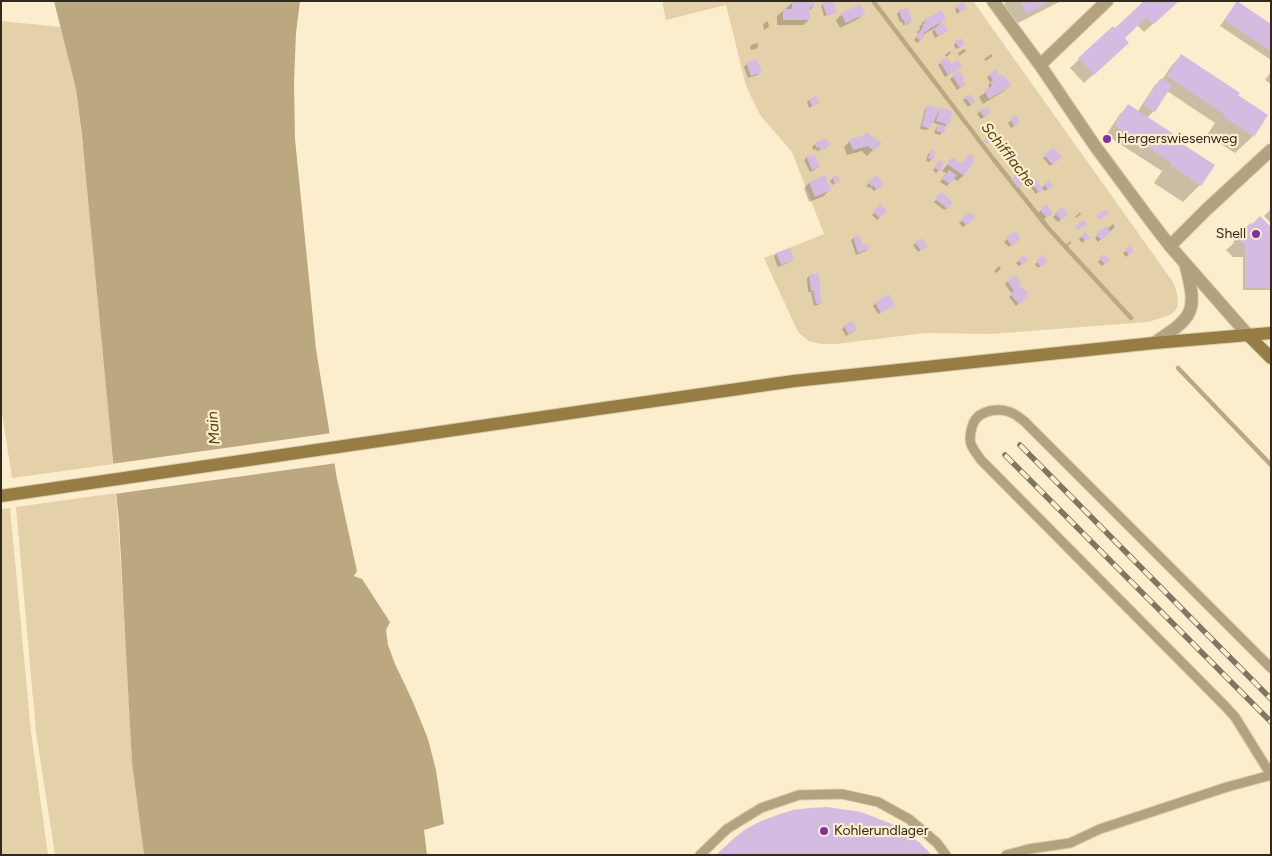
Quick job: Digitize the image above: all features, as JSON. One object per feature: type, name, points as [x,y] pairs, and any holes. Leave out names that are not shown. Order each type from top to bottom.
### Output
[{"type":"main road","points":[[1,496],[794,381],[1154,343],[1271,333]]},
{"type":"main road","points":[[1248,335],[1271,358]]},
{"type":"street","points":[[993,1],[1040,65],[1095,146],[1170,246],[1248,335]]},
{"type":"street","points":[[1040,65],[1107,1]]},
{"type":"street","points":[[1170,246],[1271,150]]},
{"type":"street","points":[[1154,343],[1178,326],[1191,310],[1192,293],[1184,262]]},
{"type":"lane","points":[[1006,855],[1029,849],[1070,843],[1100,830],[1227,787],[1271,775],[1235,717],[1224,705],[981,460],[970,442],[974,421],[981,414],[990,410],[1001,410],[1013,413],[1024,421],[1271,668]]},
{"type":"lane","points":[[700,855],[727,828],[761,808],[799,795],[842,794],[878,802],[909,819],[937,843],[946,855]]},
{"type":"shaded area","points":[[662,1],[973,1],[1173,282],[1178,300],[1175,311],[1165,317],[1147,322],[991,334],[925,333],[836,344],[821,344],[809,341],[798,332],[764,258],[824,234],[792,152],[760,115],[746,86],[726,5],[666,20]]},
{"type":"shaded area","points":[[1,21],[61,27],[76,89],[87,181],[114,464],[12,478],[1,407]]},
{"type":"shaded area","points":[[116,493],[132,763],[144,855],[55,855],[36,732],[16,507]]},
{"type":"shaded area","points":[[10,508],[31,732],[48,855],[1,855],[1,509]]},
{"type":"water","name":"Main","points":[[54,1],[300,1],[296,33],[294,82],[295,139],[316,349],[337,479],[357,571],[354,576],[362,579],[390,622],[386,630],[388,645],[428,739],[436,770],[444,824],[424,830],[427,855],[144,855],[132,763],[119,522],[82,136],[76,89]]},
{"type":"pier","points":[[332,433],[337,463],[114,494],[111,464]]},
{"type":"building","points":[[814,1],[814,7],[810,7],[810,20],[783,20],[783,9],[792,9],[792,2]]},
{"type":"building","points":[[833,1],[837,13],[827,16],[822,3]]},
{"type":"building","points":[[1020,1],[1051,1],[1026,14]]},
{"type":"building","points":[[1144,1],[1179,1],[1154,24],[1147,17],[1125,38],[1129,43],[1094,75],[1078,58]]},
{"type":"building","points":[[1237,1],[1271,24],[1271,51],[1225,20]]},
{"type":"building","points":[[963,2],[967,9],[960,12],[956,6]]},
{"type":"building","points":[[861,4],[865,14],[846,23],[841,13]]},
{"type":"building","points":[[908,8],[912,22],[905,24],[899,10]]},
{"type":"building","points":[[942,10],[946,20],[925,31],[921,41],[916,37],[925,23],[924,20]]},
{"type":"building","points":[[944,23],[948,31],[938,36],[934,29]]},
{"type":"building","points":[[961,38],[965,44],[959,48],[955,41]]},
{"type":"building","points":[[1181,54],[1240,93],[1238,95],[1268,115],[1254,137],[1167,76]]},
{"type":"building","points":[[947,57],[951,64],[958,60],[962,67],[948,75],[940,62]]},
{"type":"building","points":[[757,59],[762,73],[751,76],[746,63]]},
{"type":"building","points":[[996,69],[1000,76],[1006,77],[1011,86],[989,99],[984,91],[992,86],[990,82],[993,81],[989,74]]},
{"type":"building","points":[[960,71],[965,85],[960,88],[952,75]]},
{"type":"building","points":[[1161,78],[1172,85],[1155,112],[1143,104]]},
{"type":"building","points":[[969,94],[976,102],[971,105],[965,97]]},
{"type":"building","points":[[816,96],[819,103],[812,107],[809,99]]},
{"type":"building","points":[[1128,104],[1186,142],[1184,145],[1215,165],[1201,186],[1171,165],[1172,163],[1114,125]]},
{"type":"building","points":[[927,105],[938,108],[934,123],[932,122],[930,129],[922,126]]},
{"type":"building","points":[[940,107],[953,111],[949,125],[936,121]]},
{"type":"building","points":[[987,107],[991,112],[984,117],[979,110]]},
{"type":"building","points":[[1016,115],[1020,122],[1014,126],[1010,119]]},
{"type":"building","points":[[938,124],[946,126],[944,133],[936,131]]},
{"type":"building","points":[[867,133],[882,143],[874,151],[868,146],[853,150],[849,140]]},
{"type":"building","points":[[989,134],[993,137],[986,144],[983,141]]},
{"type":"building","points":[[827,138],[830,146],[820,150],[819,147],[817,148],[814,143]]},
{"type":"building","points":[[1053,147],[1062,157],[1053,165],[1044,155]]},
{"type":"building","points":[[931,150],[936,152],[933,160],[928,158]]},
{"type":"building","points":[[1014,150],[1020,158],[1015,163],[1008,154]]},
{"type":"building","points":[[970,153],[974,157],[972,160],[974,162],[964,176],[947,164],[952,157],[962,164]]},
{"type":"building","points":[[815,155],[820,167],[812,170],[806,156]]},
{"type":"building","points":[[939,160],[944,163],[940,171],[934,168]]},
{"type":"building","points":[[1024,168],[1031,177],[1018,188],[1011,179]]},
{"type":"building","points":[[949,170],[957,175],[950,184],[942,179]]},
{"type":"building","points":[[825,175],[831,190],[815,197],[809,182]]},
{"type":"building","points":[[837,175],[840,181],[835,184],[832,177]]},
{"type":"building","points":[[876,175],[884,184],[877,190],[868,182]]},
{"type":"building","points":[[1035,179],[1043,189],[1039,193],[1031,182]]},
{"type":"building","points":[[1049,181],[1053,186],[1048,190],[1044,185]]},
{"type":"building","points":[[941,192],[953,202],[948,209],[935,199]]},
{"type":"building","points":[[880,204],[887,211],[880,218],[873,212]]},
{"type":"building","points":[[1046,204],[1053,213],[1047,218],[1040,210]]},
{"type":"building","points":[[1062,207],[1068,214],[1061,220],[1055,213]]},
{"type":"building","points":[[1106,209],[1109,213],[1099,221],[1096,216]]},
{"type":"building","points":[[970,212],[975,218],[966,225],[961,219]]},
{"type":"building","points":[[1260,216],[1271,227],[1271,288],[1245,288],[1245,246],[1237,238],[1244,229]]},
{"type":"building","points":[[1084,220],[1087,224],[1078,230],[1075,226]]},
{"type":"building","points":[[1106,226],[1111,232],[1101,240],[1096,234]]},
{"type":"building","points":[[1015,231],[1021,238],[1012,246],[1006,238]]},
{"type":"building","points":[[1085,232],[1090,237],[1085,241],[1081,236]]},
{"type":"building","points":[[859,235],[862,245],[868,244],[869,249],[858,253],[853,237]]},
{"type":"building","points":[[921,238],[928,246],[921,251],[915,242]]},
{"type":"building","points":[[1130,246],[1134,251],[1129,255],[1125,250]]},
{"type":"building","points":[[790,248],[794,260],[781,265],[776,253]]},
{"type":"building","points":[[1104,254],[1110,260],[1105,264],[1099,258]]},
{"type":"building","points":[[1024,255],[1028,260],[1022,265],[1018,260]]},
{"type":"building","points":[[1043,255],[1048,261],[1041,267],[1036,261]]},
{"type":"building","points":[[819,273],[821,290],[819,290],[822,303],[816,304],[813,290],[811,291],[809,274]]},
{"type":"building","points":[[1015,275],[1022,284],[1019,286],[1028,293],[1026,295],[1028,297],[1019,304],[1010,294],[1014,291],[1007,281]]},
{"type":"building","points":[[889,294],[895,305],[881,313],[875,303]]},
{"type":"building","points":[[853,321],[857,330],[848,334],[844,325]]},
{"type":"building","name":"Kohlerundlager","points":[[827,807],[861,812],[892,824],[920,843],[932,855],[716,855],[746,829],[761,821],[793,810]]},
{"type":"waterway","name":"Schifflache","points":[[873,1],[1049,229],[1131,318]]},
{"type":"waterway","name":"Schifflache","points":[[1178,368],[1271,465]]},
{"type":"railway","points":[[1020,445],[1271,699]]},
{"type":"railway","points":[[1005,455],[1271,722]]},
{"type":"place","name":"Hergerswiesenweg","points":[[1107,139]]},
{"type":"place","name":"Shell","points":[[1256,234]]},
{"type":"place","name":"Kohlerundlager","points":[[824,831]]}]
